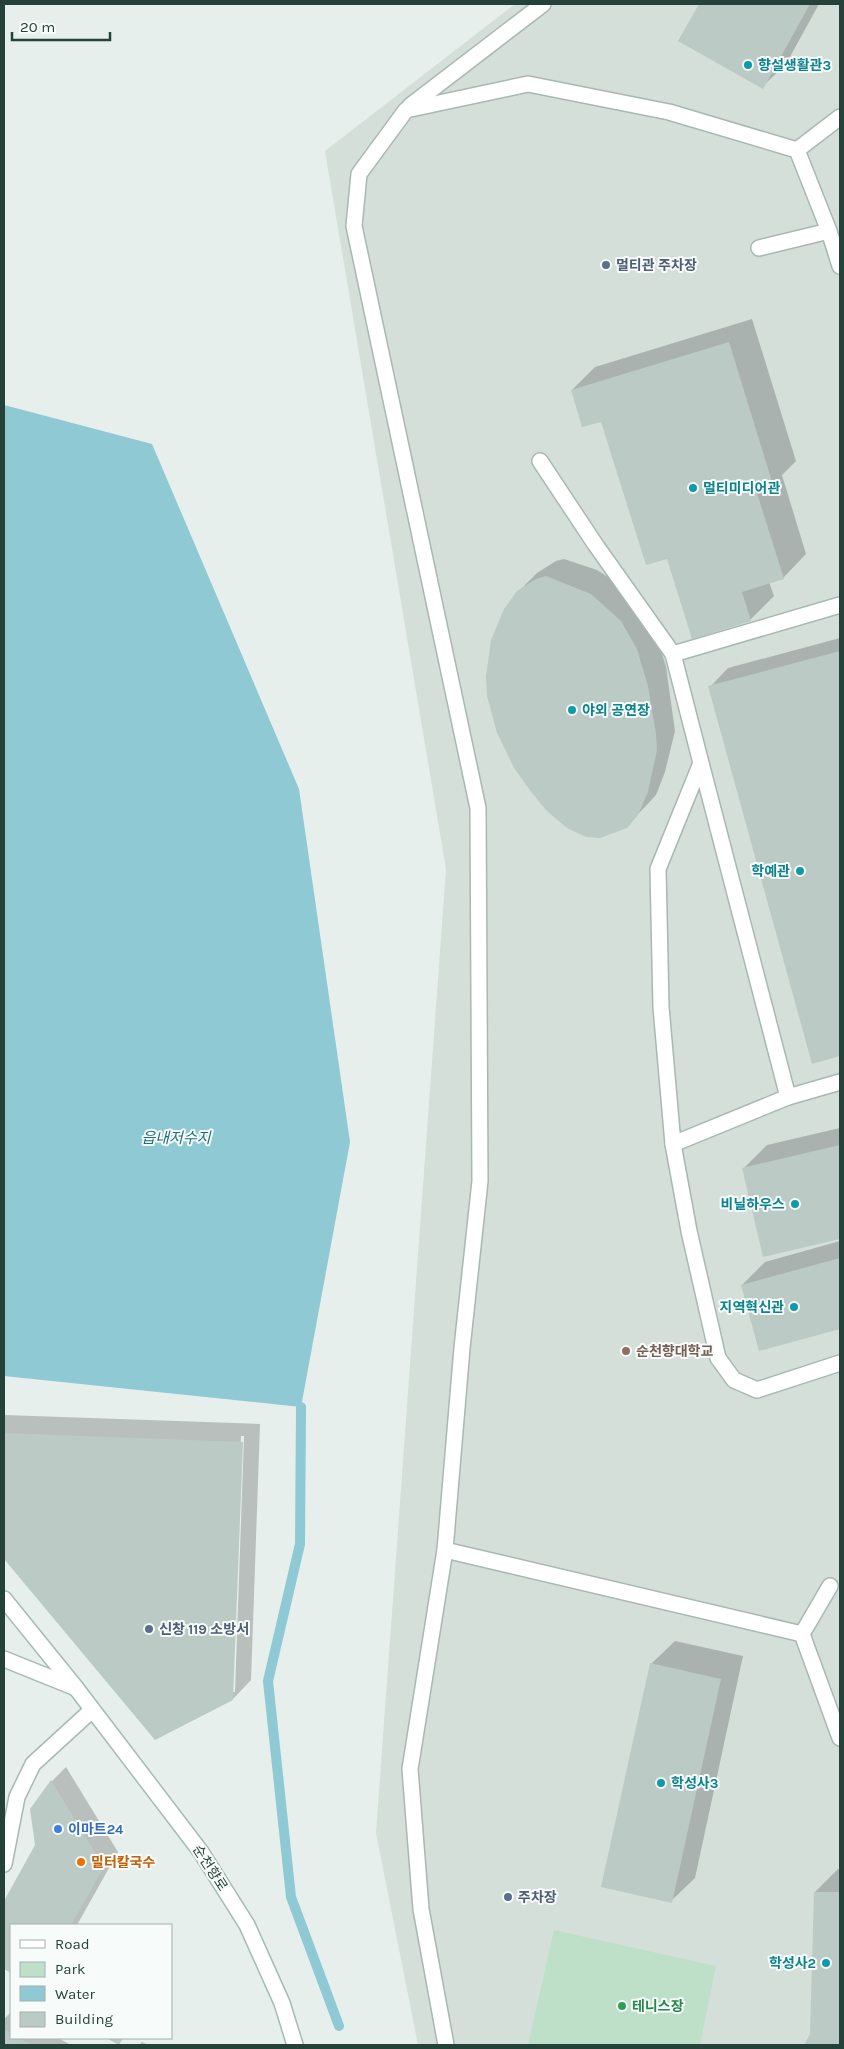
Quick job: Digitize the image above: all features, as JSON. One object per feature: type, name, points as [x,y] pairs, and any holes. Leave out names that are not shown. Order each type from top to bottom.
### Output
[{"type":"main road","points":[[446,2045],[421,1909],[410,1769],[445,1550],[462,1348],[480,1181],[478,808],[354,226],[359,174],[406,110],[543,4]]},
{"type":"main road","points":[[406,110],[528,84],[669,112],[797,150]]},
{"type":"main road","points":[[797,150],[840,117]]},
{"type":"main road","points":[[797,150],[829,231],[840,266]]},
{"type":"main road","points":[[758,248],[829,231]]},
{"type":"main road","points":[[540,461],[595,544],[673,654],[788,1097]]},
{"type":"main road","points":[[673,654],[840,605]]},
{"type":"main road","points":[[701,763],[658,869],[661,1007],[673,1144],[689,1231],[718,1358],[734,1380],[757,1390],[840,1363]]},
{"type":"main road","points":[[673,1144],[788,1097],[840,1082]]},
{"type":"main road","points":[[445,1550],[802,1634]]},
{"type":"main road","points":[[802,1634],[830,1586]]},
{"type":"main road","name":"순천향로","points":[[4,1599],[76,1688],[202,1852],[247,1925],[282,2002],[296,2045]]},
{"type":"main road","points":[[802,1634],[840,1738]]},
{"type":"main road","points":[[4,1659],[76,1688]]},
{"type":"main road","points":[[4,1864],[16,1797],[33,1764],[92,1710]]},
{"type":"shaded area","name":"순천향대학교","points":[[515,4],[840,4],[840,2045],[418,2045],[376,1833],[446,869],[325,151]]},
{"type":"green space","name":"테니스장","points":[[554,1930],[716,1966],[700,2045],[528,2045]]},
{"type":"water","name":"읍내저수지","points":[[4,405],[152,444],[299,789],[350,1142],[301,1407],[4,1376]]},
{"type":"building","name":"향설생활관3","points":[[699,4],[810,4],[763,89],[678,41]]},
{"type":"building","name":"멀티미디어관","points":[[729,342],[773,485],[756,490],[784,579],[742,592],[751,621],[692,639],[667,559],[646,565],[601,422],[582,427],[571,390]]},
{"type":"building","name":"야외 공연장","points":[[546,576],[591,594],[621,621],[637,649],[648,686],[657,750],[648,792],[638,815],[627,828],[600,838],[586,837],[567,828],[547,811],[532,793],[514,768],[497,733],[487,696],[486,676],[491,640],[504,609],[517,591],[536,579]]},
{"type":"building","name":"학예관","points":[[840,651],[840,1056],[812,1064],[708,686]]},
{"type":"building","name":"비닐하우스","points":[[840,1145],[840,1239],[763,1257],[742,1168]]},
{"type":"building","name":"지역혁신관","points":[[840,1258],[840,1329],[759,1351],[741,1285]]},
{"type":"building","name":"신창 119 소방서","points":[[4,1433],[243,1442],[233,1700],[155,1740],[4,1559]]},
{"type":"building","name":"학성사3","points":[[650,1663],[721,1679],[672,1903],[601,1887]]},
{"type":"building","points":[[51,1780],[104,1867],[72,1924],[10,1924],[10,1972],[4,1969],[4,1901],[35,1845],[30,1809]]},
{"type":"building","name":"학성사2","points":[[814,1892],[840,1892],[840,2045],[804,2045],[810,2034]]},
{"type":"building","points":[[4,2029],[10,2032],[10,2039],[21,2039],[32,2045],[4,2045]]},
{"type":"building","points":[[108,2039],[122,2039],[119,2045]]},
{"type":"waterway","points":[[301,1407],[300,1544],[268,1681],[291,1897],[339,2026]]},
{"type":"place","name":"향설생활관3","points":[[748,65]]},
{"type":"place","name":"멀티관 주차장","points":[[606,265]]},
{"type":"place","name":"멀티미디어관","points":[[693,488]]},
{"type":"place","name":"야외 공연장","points":[[572,710]]},
{"type":"place","name":"학예관","points":[[800,871]]},
{"type":"place","name":"비닐하우스","points":[[795,1204]]},
{"type":"place","name":"지역혁신관","points":[[794,1307]]},
{"type":"place","name":"순천향대학교","points":[[626,1351]]},
{"type":"place","name":"신창 119 소방서","points":[[149,1629]]},
{"type":"place","name":"학성사3","points":[[661,1783]]},
{"type":"place","name":"이마트24","points":[[58,1829]]},
{"type":"place","name":"밀터칼국수","points":[[81,1862]]},
{"type":"place","name":"주차장","points":[[508,1897]]},
{"type":"place","name":"학성사2","points":[[826,1963]]},
{"type":"place","name":"테니스장","points":[[622,2006]]}]
